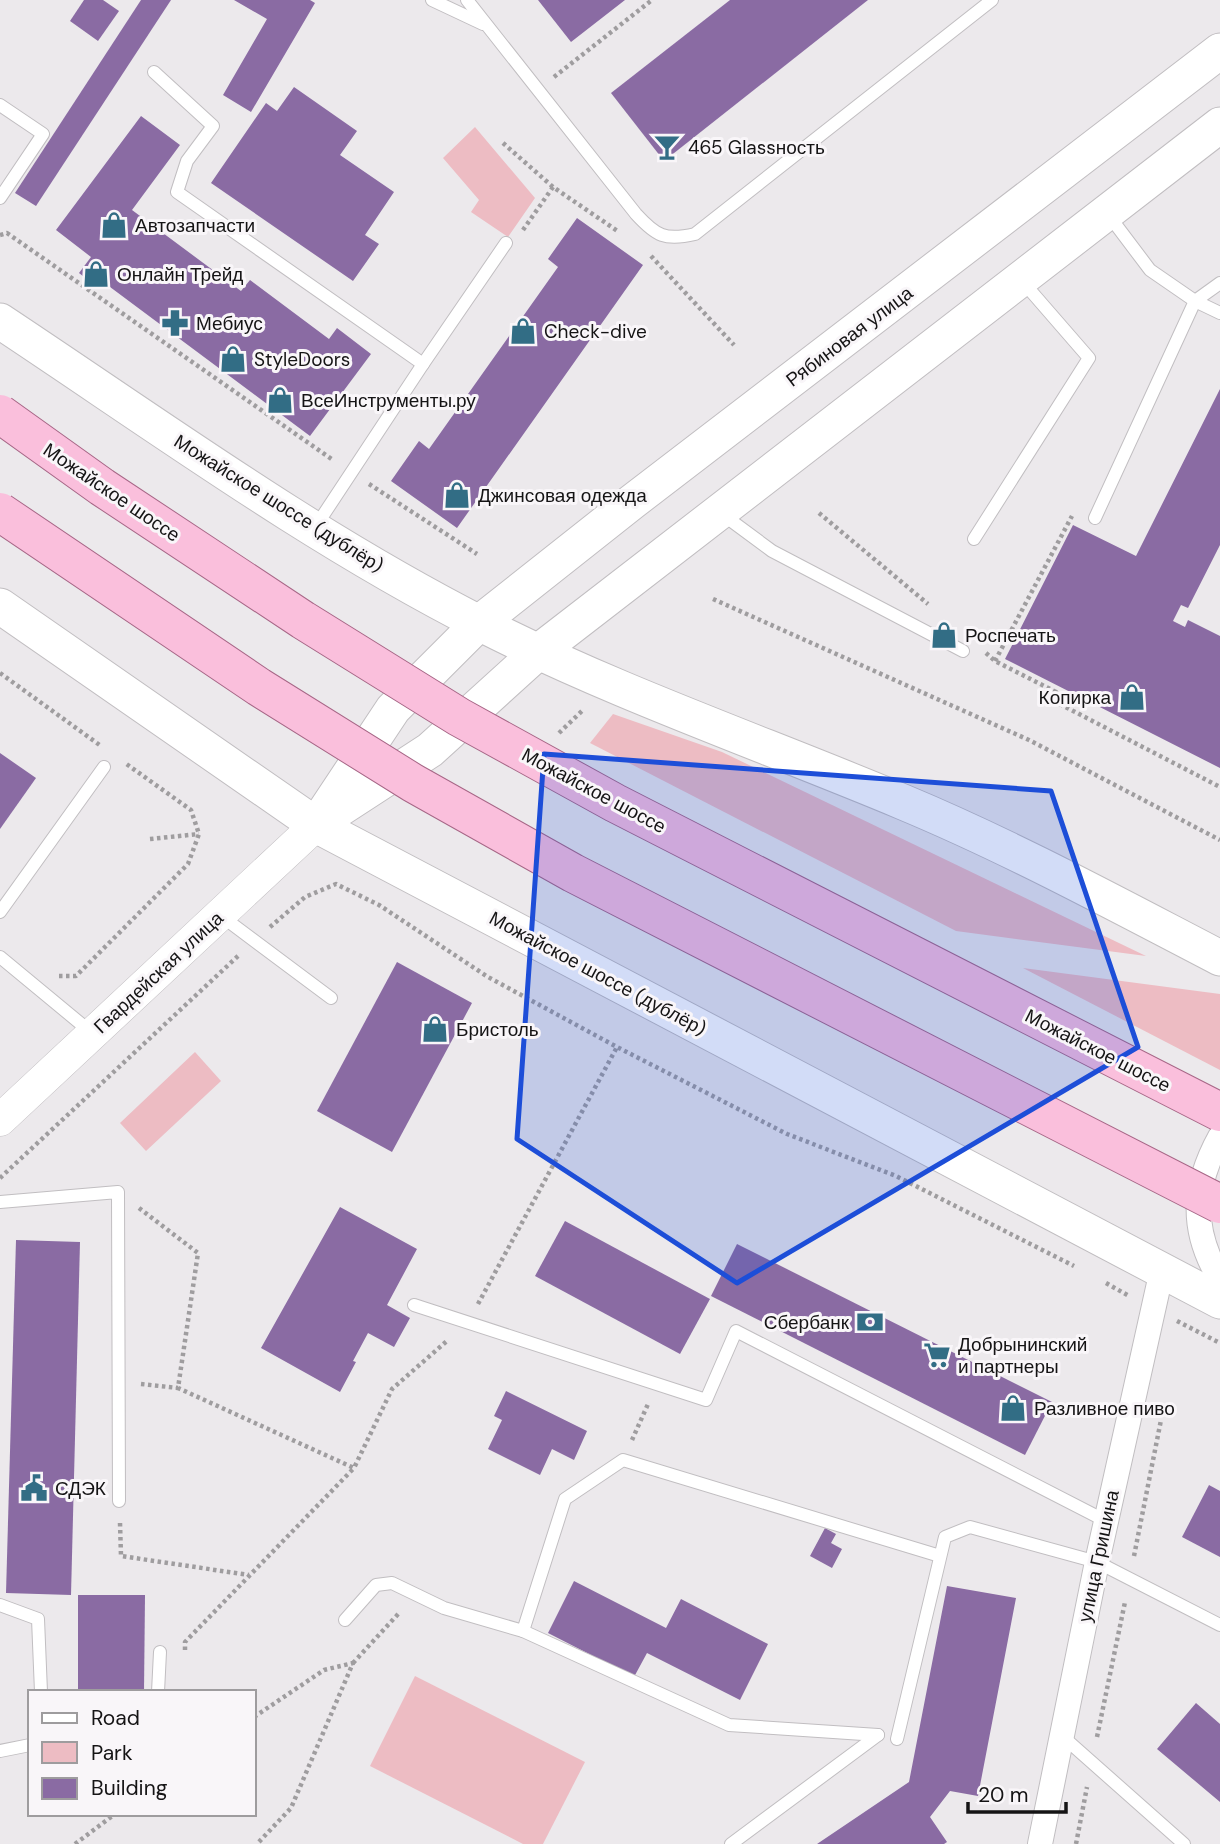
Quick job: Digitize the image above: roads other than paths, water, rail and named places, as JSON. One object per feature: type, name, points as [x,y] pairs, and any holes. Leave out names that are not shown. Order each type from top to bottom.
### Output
[{"type":"main road","name":"Рябиновая улица","points":[[316,825],[393,709],[479,623],[632,502],[1220,51]]},
{"type":"main road","points":[[316,825],[430,750],[538,652],[1220,125]]},
{"type":"main road","name":"Можайское шоссе (дублёр)","points":[[0,321],[314,529],[479,623],[538,652],[906,804],[1079,885],[1220,958]]},
{"type":"main road","name":"Можайское шоссе","points":[[0,414],[102,487],[291,612],[459,717],[615,803],[1220,1112]]},
{"type":"main road","points":[[0,512],[259,687],[425,790],[573,873],[1220,1203]]},
{"type":"main road","name":"Можайское шоссе (дублёр)","points":[[0,606],[316,825],[1220,1301]]},
{"type":"street","name":"Гвардейская улица","points":[[0,1120],[316,825]]},
{"type":"street","points":[[1220,1137],[1206,1162],[1198,1197],[1200,1233],[1220,1279]]},
{"type":"street","name":"улица Гришина","points":[[1040,1844],[1060,1735],[1162,1270]]},
{"type":"lane","points":[[432,0],[487,26]]},
{"type":"lane","points":[[467,0],[636,214],[652,232],[674,239],[695,234],[992,0]]},
{"type":"lane","points":[[154,72],[213,126],[187,161],[177,192],[423,364]]},
{"type":"lane","points":[[0,105],[43,134],[0,198]]},
{"type":"lane","points":[[1107,212],[1150,270],[1195,301],[1220,313]]},
{"type":"lane","points":[[314,529],[506,243]]},
{"type":"lane","points":[[974,539],[1089,358],[1020,279]]},
{"type":"lane","points":[[1095,518],[1195,301],[1220,283]]},
{"type":"lane","points":[[719,512],[772,551],[963,651]]},
{"type":"lane","points":[[0,912],[104,768]]},
{"type":"lane","points":[[219,915],[331,998]]},
{"type":"lane","points":[[0,957],[93,1033]]},
{"type":"lane","points":[[0,1202],[118,1192],[119,1501]]},
{"type":"lane","points":[[414,1305],[706,1400],[736,1331],[1106,1521]]},
{"type":"lane","points":[[523,1631],[565,1499],[623,1461],[940,1556]]},
{"type":"lane","points":[[897,1739],[945,1537],[970,1527],[1097,1562],[1220,1625]]},
{"type":"lane","points":[[345,1620],[376,1585],[392,1583],[444,1608],[523,1631],[729,1726],[878,1735],[731,1844]]},
{"type":"lane","points":[[0,1605],[38,1619],[41,1690]]},
{"type":"lane","points":[[158,1690],[160,1652]]},
{"type":"lane","points":[[1060,1735],[1184,1844]]},
{"type":"lane","points":[[0,1751],[28,1745]]},
{"type":"place","name":"465 Glassность","points":[[667,147]]},
{"type":"place","name":"Автозапчасти","points":[[114,225]]},
{"type":"place","name":"Онлайн Трейд","points":[[96,274]]},
{"type":"place","name":"Мебиус","points":[[175,323]]},
{"type":"place","name":"Check-dive","points":[[523,331]]},
{"type":"place","name":"StyleDoors","points":[[233,359]]},
{"type":"place","name":"ВсеИнструменты.ру","points":[[280,400]]},
{"type":"place","name":"Джинсовая одежда","points":[[457,495]]},
{"type":"place","name":"Роспечать","points":[[944,635]]},
{"type":"place","name":"Копирка","points":[[1132,697]]},
{"type":"place","name":"Бристоль","points":[[435,1029]]},
{"type":"place","name":"Сбербанк","points":[[870,1322]]},
{"type":"place","name":"Добрынинский и партнеры","points":[[937,1355]]},
{"type":"place","name":"Разливное пиво","points":[[1013,1408]]},
{"type":"place","name":"СДЭК","points":[[34,1488]]}]
